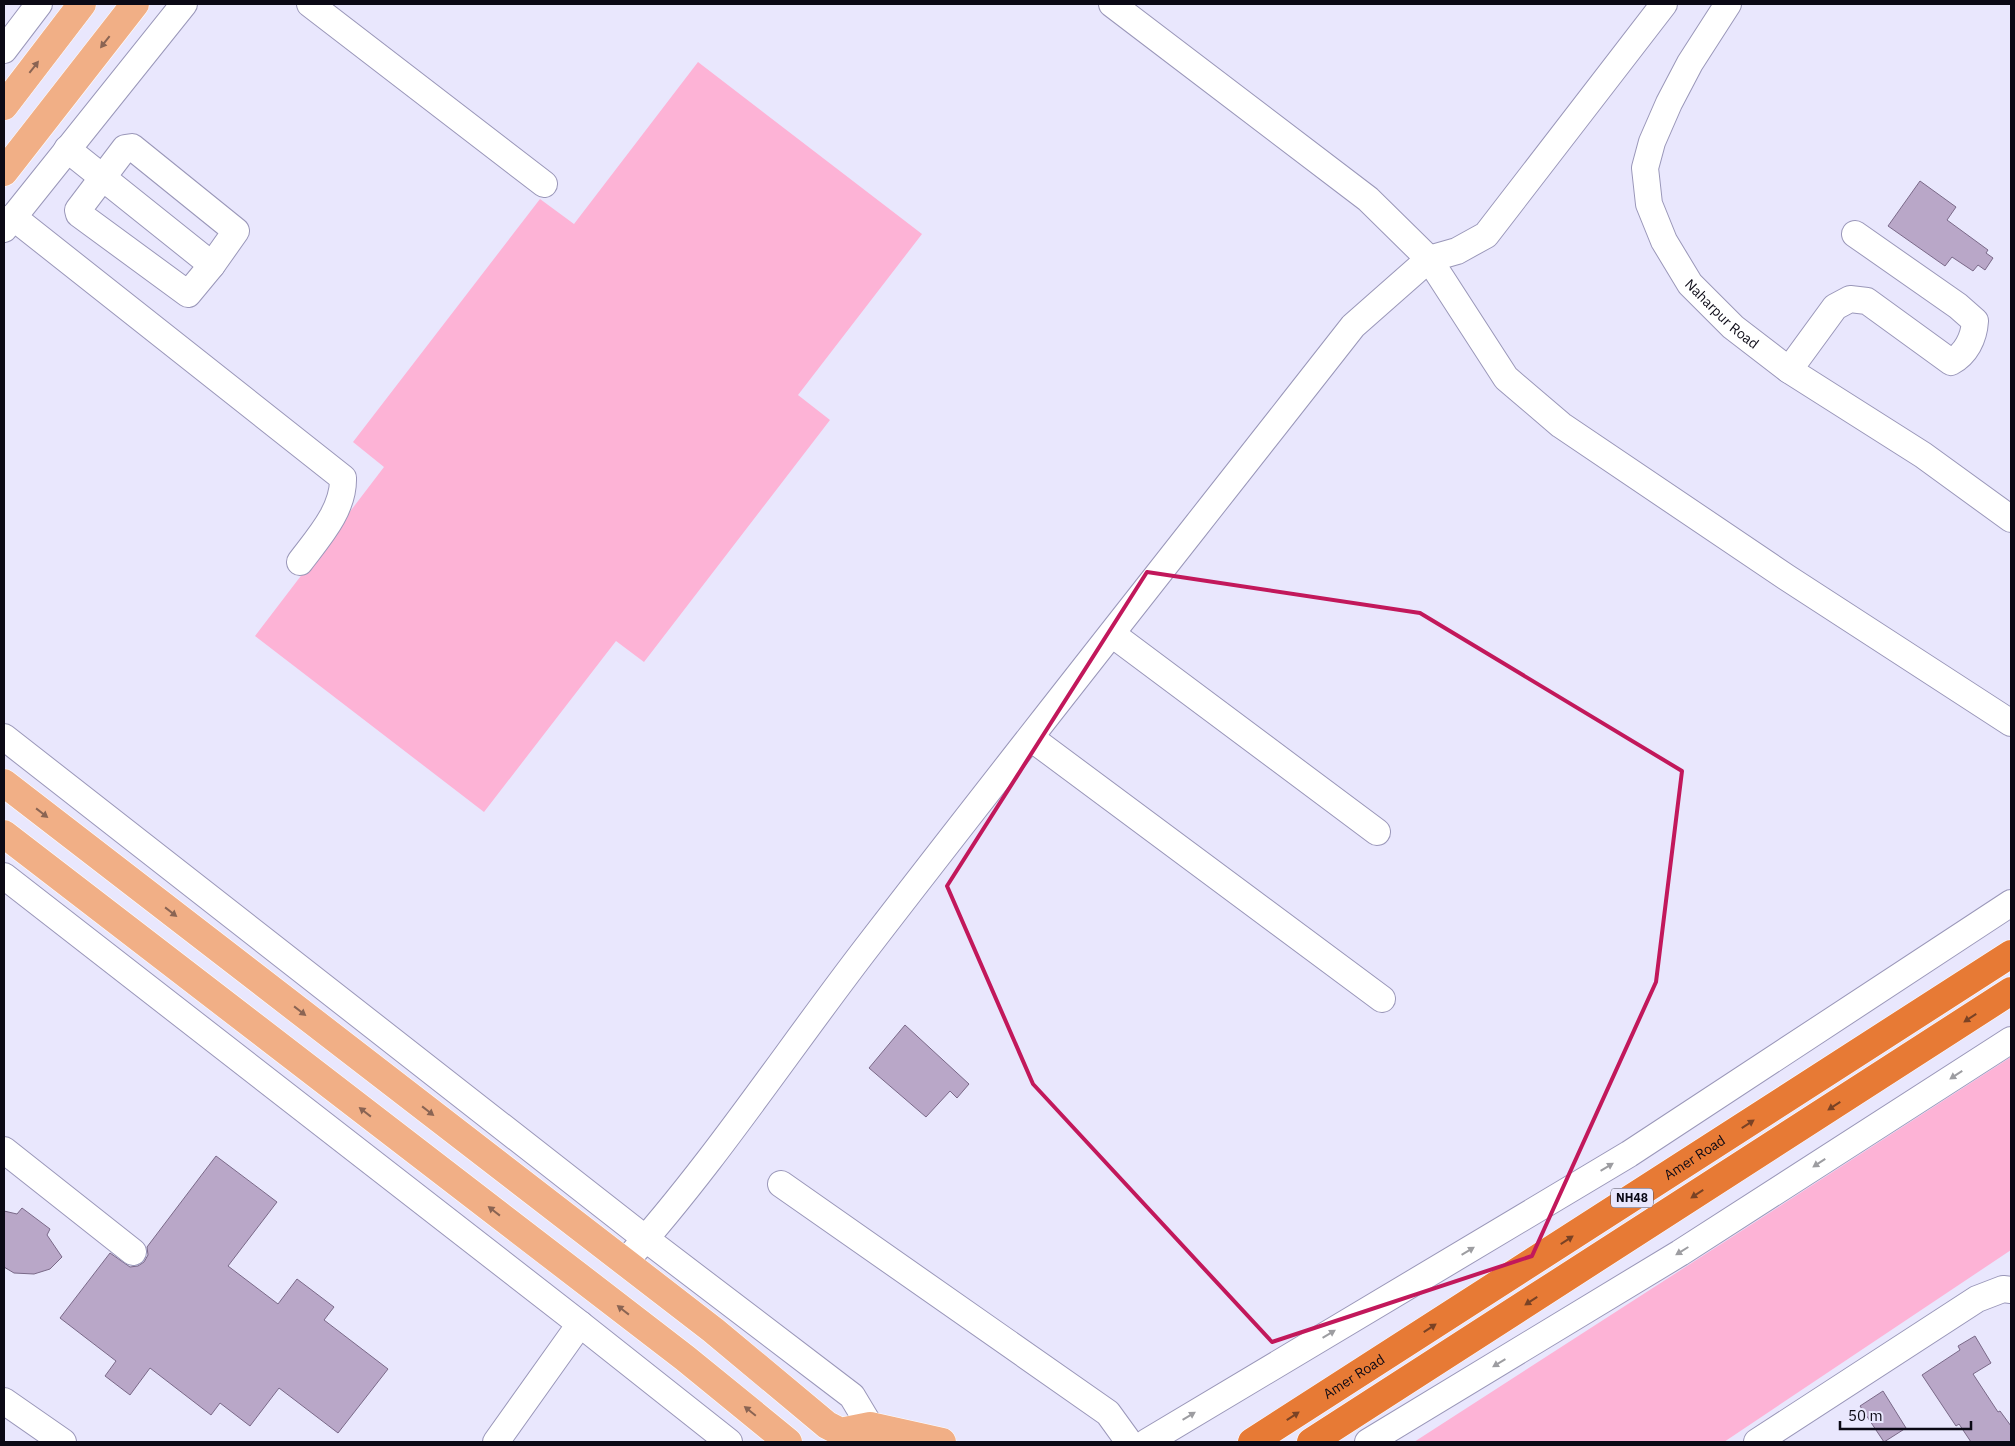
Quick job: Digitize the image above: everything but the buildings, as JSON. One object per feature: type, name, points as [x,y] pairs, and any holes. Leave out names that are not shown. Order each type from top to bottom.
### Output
[{"type":"highway","name":"Amer Road","points":[[1252,1442],[2011,954]]},
{"type":"highway","name":"NH48","points":[[1311,1442],[2011,991]]},
{"type":"main road","points":[[4,106],[82,4]]},
{"type":"main road","points":[[4,172],[135,4]]},
{"type":"main road","points":[[4,783],[713,1330],[827,1425],[857,1433],[942,1442]]},
{"type":"main road","points":[[4,834],[677,1352],[778,1438]]},
{"type":"street","points":[[4,50],[39,4]]},
{"type":"street","points":[[184,4],[8,223],[343,478],[344,490],[329,523],[300,562]]},
{"type":"street","points":[[310,4],[544,184]]},
{"type":"street","points":[[1112,4],[1368,199],[1428,259],[1506,378],[1561,425],[1786,578],[2011,723]]},
{"type":"street","points":[[625,1262],[646,1239],[726,1138],[867,948],[1353,326],[1428,259],[1457,251],[1486,235],[1664,4]]},
{"type":"street","name":"Naharpur Road","points":[[1728,4],[1690,63],[1669,103],[1652,142],[1644,168],[1649,204],[1664,241],[1690,284],[1733,327],[1790,370],[1923,455],[2011,519]]},
{"type":"street","points":[[132,147],[234,228],[235,234],[190,293],[185,294],[79,214],[78,210],[101,177],[125,148],[132,147]]},
{"type":"street","points":[[67,149],[212,266]]},
{"type":"street","points":[[1790,370],[1835,306],[1850,299],[1867,301],[1951,362],[1960,357],[1975,331],[1975,321],[1958,306],[1855,234]]},
{"type":"street","points":[[1112,634],[1378,832]]},
{"type":"street","points":[[4,737],[646,1239],[852,1396],[857,1433]]},
{"type":"street","points":[[1031,738],[1382,999]]},
{"type":"street","points":[[4,876],[729,1442]]},
{"type":"street","points":[[1147,1442],[1629,1154],[2011,903]]},
{"type":"street","points":[[1368,1442],[1680,1253],[2011,1040]]},
{"type":"street","points":[[4,1150],[133,1252]]},
{"type":"street","points":[[781,1184],[1108,1413],[1129,1442]]},
{"type":"street","points":[[1758,1442],[1977,1299],[2003,1289],[2011,1290]]},
{"type":"street","points":[[496,1442],[580,1324]]},
{"type":"street","points":[[4,1401],[63,1442]]},
{"type":"highlighted area","points":[[1147,572],[1420,613],[1682,771],[1656,982],[1532,1256],[1272,1342],[1033,1084],[947,886]]},
{"type":"shaded area","points":[[698,62],[922,234],[798,395],[830,420],[644,662],[616,641],[484,812],[255,636],[384,467],[353,442],[540,199],[574,224]]},
{"type":"shaded area","points":[[2011,1057],[2011,1250],[1724,1442],[1414,1442]]}]
